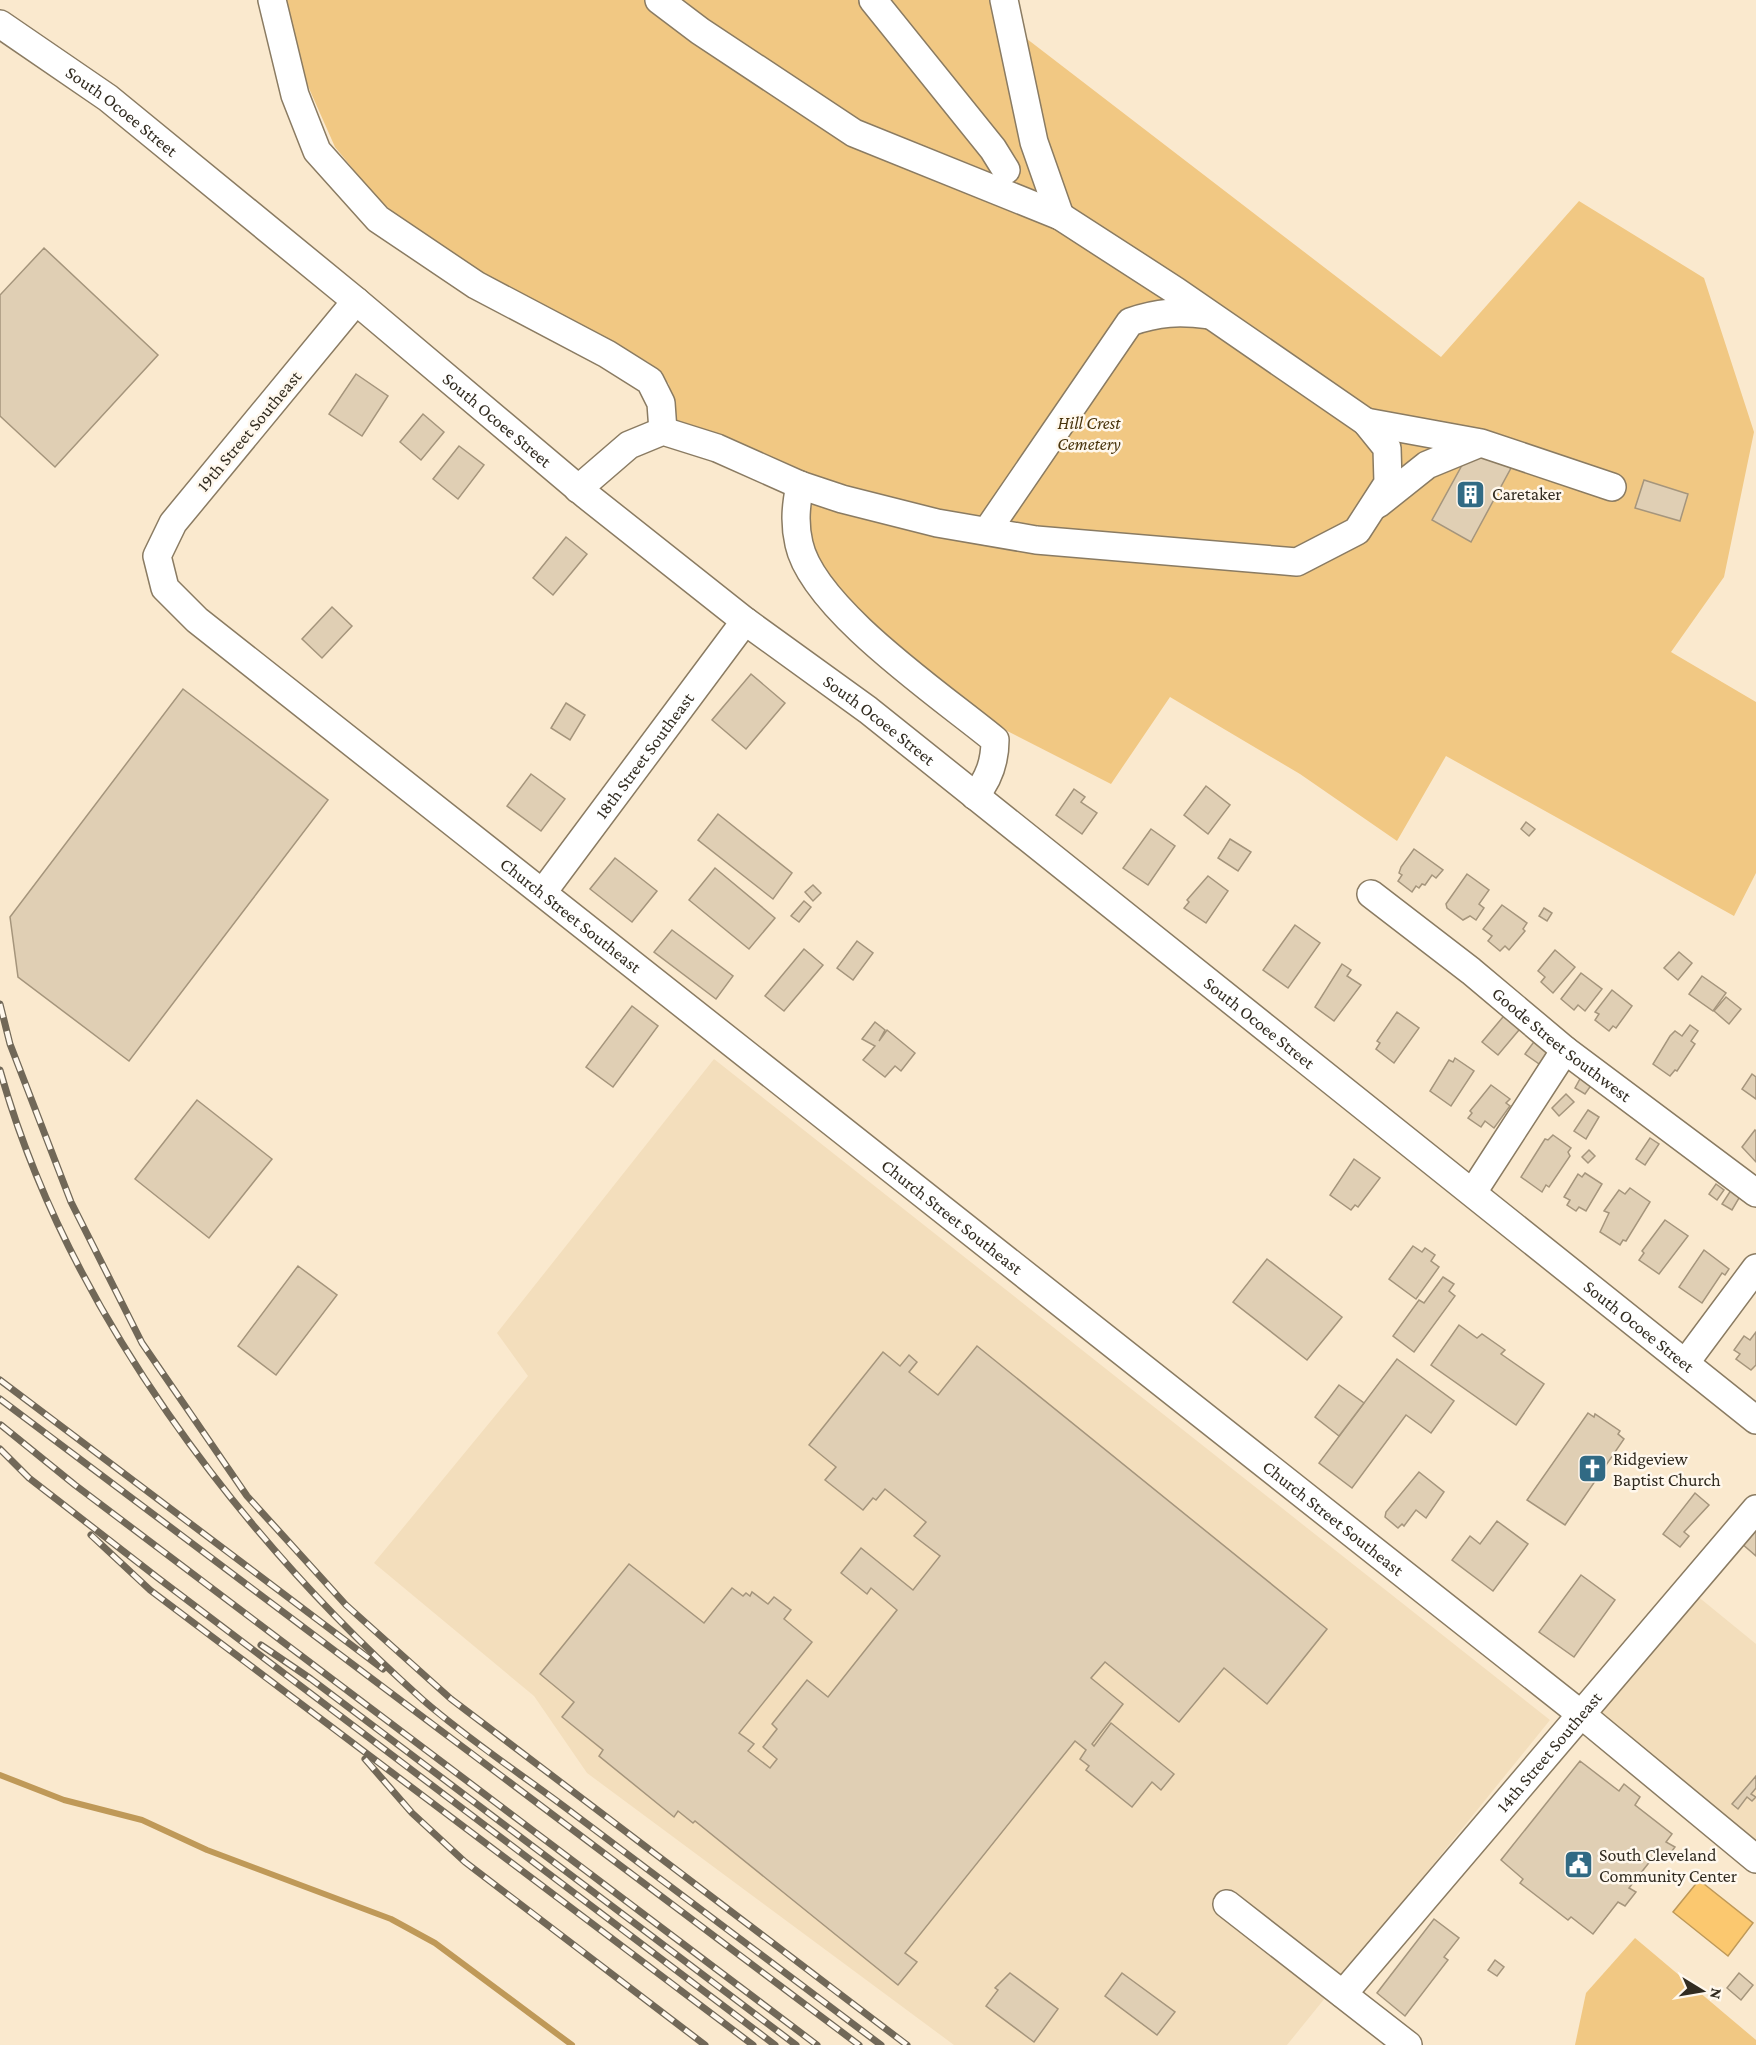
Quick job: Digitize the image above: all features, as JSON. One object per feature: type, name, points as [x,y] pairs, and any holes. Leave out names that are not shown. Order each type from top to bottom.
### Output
[{"type":"street","points":[[272,0],[295,95],[317,151],[378,219],[476,285],[607,354],[651,381],[661,403],[663,431]]},
{"type":"street","points":[[578,489],[629,445],[663,431],[717,448],[800,484],[884,510],[1036,540],[1156,552],[1297,562],[1357,531],[1388,483],[1387,448],[1366,422],[1213,316],[1060,216],[996,179],[854,133],[700,31],[659,0]]},
{"type":"street","points":[[873,0],[993,149],[996,179]]},
{"type":"street","points":[[1005,0],[1035,144],[1060,216]]},
{"type":"street","name":"South Ocoee Street","points":[[0,24],[108,98],[578,489],[745,621],[868,710],[1756,1420]]},
{"type":"street","points":[[996,179],[1035,144]]},
{"type":"street","name":"19th Street Southeast","points":[[159,568],[157,556],[173,523],[356,302]]},
{"type":"street","points":[[987,531],[1130,322],[1154,314],[1179,311],[1213,316]]},
{"type":"street","points":[[1366,422],[1481,443],[1612,487]]},
{"type":"street","points":[[1370,510],[1427,465],[1481,443]]},
{"type":"street","points":[[800,484],[795,512],[799,546],[814,578],[843,612],[883,649],[995,740],[995,758],[985,783],[975,796]]},
{"type":"street","name":"Church Street Southeast","points":[[159,568],[165,588],[197,620],[1581,1715],[1756,1859]]},
{"type":"street","name":"18th Street Southeast","points":[[543,892],[745,621]]},
{"type":"street","name":"Goode Street Southwest","points":[[1371,894],[1471,971],[1565,1050],[1756,1193]]},
{"type":"street","points":[[1473,1192],[1565,1050]]},
{"type":"street","points":[[1686,1362],[1756,1268]]},
{"type":"street","name":"14th Street Southeast","points":[[1343,1994],[1756,1509]]},
{"type":"street","points":[[1227,1904],[1408,2045]]},
{"type":"shaded area","points":[[714,1059],[1550,1720],[1287,2045],[954,2045],[587,1773],[534,1696],[374,1563],[528,1376],[497,1333]]},
{"type":"shaded area","points":[[1696,1595],[1756,1644],[1756,1842],[1599,1714]]},
{"type":"shaded area","points":[[1699,1880],[1753,1923],[1728,1956],[1673,1912]]},
{"type":"green space","name":"Hill Crest Cemetery","points":[[286,0],[997,0],[1001,19],[1441,357],[1579,201],[1704,278],[1754,432],[1724,577],[1671,652],[1756,702],[1756,873],[1734,916],[1446,756],[1397,841],[1300,774],[1170,697],[1111,784],[976,715],[850,605],[820,570],[808,543],[809,507],[821,499],[673,423],[669,384],[648,362],[543,309],[424,239],[376,197],[335,147],[300,68]]},
{"type":"green space","points":[[1635,1938],[1756,2040],[1756,2045],[1575,2045],[1586,1993]]},
{"type":"building","points":[[44,248],[158,355],[55,467],[0,416],[0,295]]},
{"type":"building","points":[[356,374],[388,396],[362,436],[329,414]]},
{"type":"building","points":[[423,414],[444,432],[421,460],[400,442]]},
{"type":"building","points":[[459,446],[484,465],[458,499],[433,479]]},
{"type":"building","name":"Caretaker","points":[[1472,447],[1511,468],[1471,542],[1432,520]]},
{"type":"building","points":[[1644,480],[1688,494],[1680,521],[1635,508]]},
{"type":"building","points":[[566,537],[587,554],[553,595],[533,578]]},
{"type":"building","points":[[332,607],[352,626],[322,658],[302,639]]},
{"type":"building","points":[[751,674],[785,703],[746,749],[712,720]]},
{"type":"building","points":[[183,689],[328,800],[129,1061],[18,977],[10,917]]},
{"type":"building","points":[[566,703],[585,715],[570,740],[551,728]]},
{"type":"building","points":[[531,774],[565,799],[541,831],[507,806]]},
{"type":"building","points":[[1206,786],[1230,805],[1208,834],[1184,815]]},
{"type":"building","points":[[1074,789],[1085,797],[1081,802],[1097,813],[1082,834],[1056,815]]},
{"type":"building","points":[[718,814],[792,873],[773,899],[698,840]]},
{"type":"building","points":[[1526,822],[1535,829],[1529,836],[1521,829]]},
{"type":"building","points":[[1151,829],[1175,846],[1148,885],[1123,868]]},
{"type":"building","points":[[1230,839],[1251,852],[1238,871],[1218,858]]},
{"type":"building","points":[[1414,849],[1443,870],[1436,878],[1432,875],[1425,885],[1422,884],[1419,888],[1416,886],[1412,892],[1398,881],[1402,875],[1399,873],[1401,867]]},
{"type":"building","points":[[615,858],[657,891],[632,922],[590,889]]},
{"type":"building","points":[[715,868],[775,918],[749,949],[689,900]]},
{"type":"building","points":[[1467,874],[1489,890],[1479,904],[1484,908],[1476,920],[1470,916],[1463,920],[1447,908],[1446,904]]},
{"type":"building","points":[[1208,876],[1228,891],[1206,923],[1184,908],[1189,902],[1187,900]]},
{"type":"building","points":[[813,885],[821,893],[813,901],[805,892]]},
{"type":"building","points":[[804,901],[811,907],[799,922],[791,916]]},
{"type":"building","points":[[1502,905],[1527,923],[1523,929],[1525,931],[1509,950],[1505,946],[1500,951],[1488,941],[1492,936],[1483,929]]},
{"type":"building","points":[[1544,908],[1552,913],[1547,921],[1539,916]]},
{"type":"building","points":[[1295,925],[1320,943],[1288,988],[1263,970]]},
{"type":"building","points":[[672,930],[733,976],[716,999],[654,952]]},
{"type":"building","points":[[857,941],[873,953],[853,980],[837,968]]},
{"type":"building","points":[[804,949],[823,965],[784,1011],[765,996]]},
{"type":"building","points":[[1555,950],[1575,967],[1553,993],[1541,982],[1545,977],[1538,971]]},
{"type":"building","points":[[1679,952],[1692,963],[1678,980],[1664,968]]},
{"type":"building","points":[[1342,964],[1351,970],[1347,976],[1361,985],[1334,1021],[1315,1007]]},
{"type":"building","points":[[1581,973],[1602,989],[1585,1011],[1578,1005],[1574,1010],[1561,999]]},
{"type":"building","points":[[1702,976],[1726,993],[1713,1011],[1689,994]]},
{"type":"building","points":[[1612,990],[1632,1006],[1616,1028],[1613,1026],[1609,1031],[1595,1020],[1599,1014],[1595,1012]]},
{"type":"building","points":[[1726,997],[1741,1009],[1729,1024],[1714,1011]]},
{"type":"building","points":[[632,1006],[658,1026],[613,1087],[586,1067]]},
{"type":"building","points":[[1508,1011],[1524,1024],[1498,1055],[1482,1042]]},
{"type":"building","points":[[1397,1012],[1419,1028],[1394,1063],[1376,1049],[1380,1043],[1377,1041]]},
{"type":"building","points":[[875,1022],[885,1030],[879,1041],[887,1030],[915,1053],[901,1071],[895,1066],[885,1077],[863,1060],[875,1046],[862,1039]]},
{"type":"building","points":[[1690,1025],[1698,1031],[1691,1041],[1695,1044],[1677,1071],[1675,1070],[1670,1076],[1653,1064],[1670,1036],[1675,1031],[1682,1036]]},
{"type":"building","points":[[1536,1039],[1553,1051],[1542,1066],[1525,1054]]},
{"type":"building","points":[[1455,1058],[1474,1071],[1451,1106],[1430,1091],[1449,1060],[1453,1062]]},
{"type":"building","points":[[1752,1074],[1756,1077],[1756,1099],[1742,1089]]},
{"type":"building","points":[[1581,1077],[1592,1084],[1585,1094],[1575,1088]]},
{"type":"building","points":[[1491,1085],[1510,1099],[1506,1103],[1510,1106],[1494,1128],[1485,1121],[1481,1127],[1468,1118],[1472,1113],[1470,1111]]},
{"type":"building","points":[[1566,1094],[1574,1102],[1559,1116],[1552,1108]]},
{"type":"building","points":[[197,1100],[272,1159],[209,1238],[135,1179]]},
{"type":"building","points":[[1588,1110],[1599,1117],[1586,1139],[1574,1131]]},
{"type":"building","points":[[1756,1131],[1756,1162],[1742,1147]]},
{"type":"building","points":[[1553,1135],[1571,1148],[1568,1152],[1570,1156],[1549,1187],[1546,1185],[1542,1192],[1521,1177],[1545,1139],[1548,1140]]},
{"type":"building","points":[[1650,1138],[1659,1144],[1645,1165],[1636,1159]]},
{"type":"building","points":[[1589,1150],[1595,1156],[1588,1163],[1582,1157]]},
{"type":"building","points":[[1354,1159],[1380,1178],[1358,1207],[1355,1205],[1351,1210],[1330,1195]]},
{"type":"building","points":[[1585,1173],[1602,1184],[1586,1211],[1579,1207],[1576,1211],[1567,1205],[1570,1200],[1564,1197],[1578,1174],[1582,1177]]},
{"type":"building","points":[[1716,1184],[1724,1190],[1717,1200],[1709,1194]]},
{"type":"building","points":[[1733,1187],[1742,1193],[1732,1210],[1722,1204]]},
{"type":"building","points":[[1630,1188],[1650,1202],[1626,1241],[1623,1240],[1620,1245],[1600,1232],[1609,1213],[1604,1211],[1619,1190],[1625,1194]]},
{"type":"building","points":[[1665,1220],[1688,1236],[1659,1274],[1639,1260],[1644,1253],[1642,1251]]},
{"type":"building","points":[[1413,1246],[1422,1252],[1425,1248],[1435,1255],[1431,1261],[1439,1267],[1416,1299],[1389,1279]]},
{"type":"building","points":[[1704,1250],[1729,1269],[1725,1275],[1722,1273],[1702,1303],[1679,1287]]},
{"type":"building","points":[[1267,1259],[1342,1317],[1307,1360],[1233,1302]]},
{"type":"building","points":[[298,1266],[337,1295],[276,1375],[238,1346]]},
{"type":"building","points":[[1443,1277],[1454,1284],[1449,1291],[1455,1296],[1414,1352],[1393,1336],[1419,1300],[1424,1303]]},
{"type":"building","points":[[1459,1325],[1477,1338],[1482,1334],[1505,1350],[1501,1354],[1544,1384],[1516,1425],[1431,1365]]},
{"type":"building","points":[[1756,1332],[1756,1365],[1751,1370],[1736,1359],[1740,1354],[1734,1350],[1744,1336],[1750,1340]]},
{"type":"building","points":[[977,1346],[1327,1629],[1267,1704],[1224,1668],[1179,1722],[1105,1662],[1091,1678],[1123,1704],[1092,1744],[1094,1746],[1111,1723],[1174,1774],[1161,1790],[1152,1782],[1132,1807],[1086,1770],[1089,1766],[1080,1759],[1086,1750],[1075,1741],[905,1953],[917,1962],[898,1985],[695,1821],[693,1823],[678,1811],[674,1817],[599,1756],[603,1750],[562,1717],[574,1702],[540,1674],[629,1564],[704,1623],[732,1588],[743,1596],[746,1593],[750,1596],[752,1592],[768,1604],[774,1597],[791,1610],[784,1619],[812,1642],[739,1733],[754,1744],[748,1751],[770,1768],[777,1759],[763,1747],[777,1729],[772,1724],[807,1680],[828,1697],[897,1610],[871,1588],[867,1594],[841,1573],[861,1548],[913,1590],[940,1556],[914,1536],[926,1522],[885,1489],[863,1510],[825,1480],[836,1467],[809,1445],[883,1352],[900,1366],[909,1355],[917,1362],[909,1372],[938,1395]]},
{"type":"building","points":[[1397,1359],[1454,1401],[1431,1433],[1406,1415],[1352,1488],[1319,1463]]},
{"type":"building","points":[[1339,1385],[1364,1403],[1339,1436],[1315,1417]]},
{"type":"building","points":[[1588,1413],[1594,1417],[1595,1414],[1620,1431],[1618,1434],[1624,1439],[1565,1525],[1527,1500]]},
{"type":"building","points":[[1419,1472],[1444,1492],[1426,1518],[1416,1510],[1404,1526],[1402,1524],[1398,1528],[1385,1517],[1386,1512]]},
{"type":"building","points":[[1695,1493],[1709,1505],[1684,1532],[1689,1536],[1680,1547],[1663,1534]]},
{"type":"building","points":[[1497,1521],[1528,1544],[1493,1591],[1452,1560],[1470,1536],[1480,1544]]},
{"type":"building","points":[[1756,1526],[1756,1556],[1741,1543]]},
{"type":"building","points":[[1581,1575],[1615,1600],[1574,1657],[1539,1632]]},
{"type":"building","points":[[1580,1761],[1619,1791],[1624,1784],[1640,1797],[1635,1805],[1672,1834],[1666,1842],[1675,1847],[1665,1860],[1655,1855],[1629,1888],[1636,1892],[1625,1906],[1618,1902],[1593,1934],[1571,1917],[1568,1920],[1520,1883],[1523,1879],[1501,1860]]},
{"type":"building","points":[[1756,1776],[1756,1788],[1751,1794],[1756,1797],[1752,1801],[1747,1797],[1738,1809],[1732,1804]]},
{"type":"building","points":[[1434,1919],[1459,1938],[1444,1957],[1448,1960],[1405,2016],[1377,1993]]},
{"type":"building","points":[[1495,1960],[1504,1967],[1497,1976],[1488,1970]]},
{"type":"building","points":[[1010,1973],[1058,2009],[1034,2042],[986,2006],[998,1990],[995,1988]]},
{"type":"building","points":[[1122,1973],[1175,2012],[1157,2035],[1105,1996]]},
{"type":"building","points":[[1739,1973],[1753,1985],[1741,2000],[1727,1988]]},
{"type":"waterway","points":[[0,1775],[64,1800],[142,1820],[207,1850],[391,1919],[435,1943],[572,2045]]},
{"type":"railway","points":[[0,1004],[10,1044],[71,1202],[142,1343],[247,1496],[346,1605],[451,1699],[907,2045]]},
{"type":"railway","points":[[0,1070],[30,1159],[69,1246],[115,1331],[168,1414],[226,1492],[289,1566],[355,1636],[441,1715],[881,2045]]},
{"type":"railway","points":[[0,1380],[383,1669]]},
{"type":"railway","points":[[0,1399],[859,2045]]},
{"type":"railway","points":[[1,1425],[75,1485],[817,2045]]},
{"type":"railway","points":[[0,1449],[29,1478],[158,1578],[775,2045]]},
{"type":"railway","points":[[91,1535],[150,1590],[753,2045]]},
{"type":"railway","points":[[261,1645],[311,1679],[796,2045]]},
{"type":"railway","points":[[365,1759],[412,1813],[465,1862],[705,2045]]},
{"type":"place","name":"Caretaker","points":[[1471,494]]},
{"type":"place","name":"Ridgeview Baptist Church","points":[[1592,1469]]},
{"type":"place","name":"South Cleveland Community Center","points":[[1578,1865]]}]
